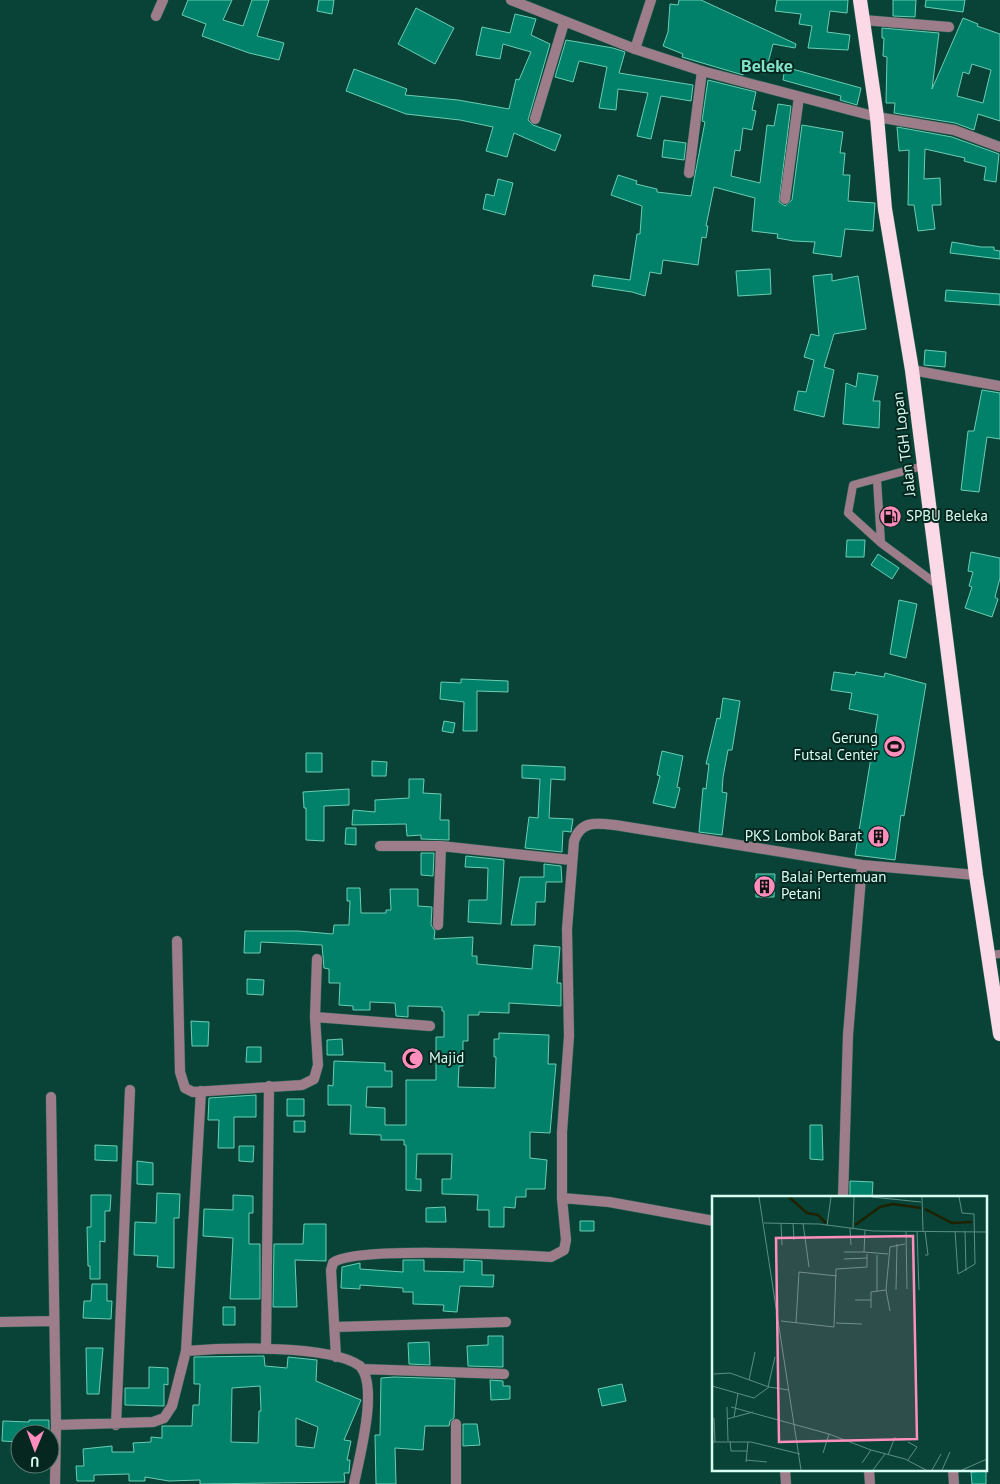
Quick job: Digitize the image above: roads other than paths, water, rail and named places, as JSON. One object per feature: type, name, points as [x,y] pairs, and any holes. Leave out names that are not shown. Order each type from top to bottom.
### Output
[{"type":"highway","name":"Jalan TGH Lopan","points":[[860,0],[876,117],[885,208],[912,370],[976,875],[994,954],[1000,1034]]},
{"type":"street","points":[[156,16],[162,0]]},
{"type":"street","points":[[511,0],[525,2],[564,22],[634,49],[702,71],[876,117],[954,130],[1000,147]]},
{"type":"street","points":[[634,49],[651,0]]},
{"type":"street","points":[[863,20],[949,27]]},
{"type":"street","points":[[535,119],[564,22]]},
{"type":"street","points":[[690,173],[702,71]]},
{"type":"street","points":[[785,199],[799,97]]},
{"type":"street","points":[[912,370],[1000,386]]},
{"type":"street","points":[[336,1357],[332,1268],[338,1260],[353,1256],[430,1252],[555,1256],[563,1252],[566,1245],[562,1198],[562,1132],[569,1036],[567,929],[571,860],[578,832],[586,824],[597,823],[862,865],[976,875]]},
{"type":"street","points":[[380,846],[441,846],[571,860]]},
{"type":"street","points":[[438,924],[441,846]]},
{"type":"street","points":[[843,1196],[848,1035],[862,865]]},
{"type":"street","points":[[177,941],[181,1079],[188,1090],[201,1091],[302,1085],[314,1080],[318,1065],[315,1017],[317,959]]},
{"type":"street","points":[[315,1017],[430,1026]]},
{"type":"street","points":[[266,1348],[269,1086]]},
{"type":"street","points":[[116,1425],[130,1090]]},
{"type":"street","points":[[60,1425],[116,1425],[153,1422],[169,1414],[186,1351],[201,1091]]},
{"type":"street","points":[[51,1097],[56,1424]]},
{"type":"street","points":[[562,1198],[609,1202],[712,1221]]},
{"type":"street","points":[[0,1322],[54,1321]]},
{"type":"street","points":[[335,1327],[506,1322]]},
{"type":"street","points":[[186,1351],[266,1348],[336,1357],[356,1364],[362,1369],[367,1383],[368,1400],[354,1484]]},
{"type":"street","points":[[362,1369],[504,1374]]},
{"type":"street","points":[[456,1424],[456,1484]]},
{"type":"lane","points":[[923,466],[853,485],[848,513],[881,543],[939,586]]},
{"type":"lane","points":[[877,480],[881,543]]},
{"type":"place","name":"SPBU Beleka","points":[[890,516]]},
{"type":"place","name":"Gerung Futsal Center","points":[[894,747]]},
{"type":"place","name":"PKS Lombok Barat","points":[[878,836]]},
{"type":"place","name":"Balai Pertemuan Petani","points":[[765,886]]},
{"type":"place","name":"Majid","points":[[413,1058]]},
{"type":"district","name":"Beleke","points":[[767,66]]}]
